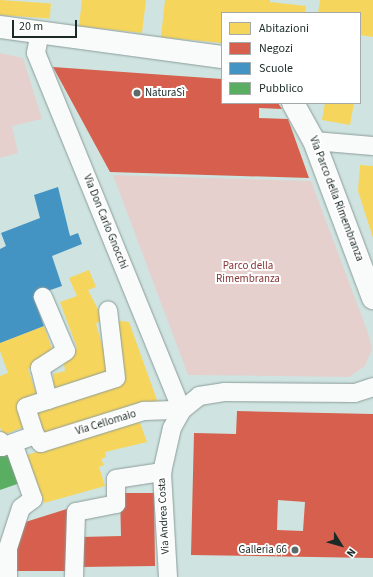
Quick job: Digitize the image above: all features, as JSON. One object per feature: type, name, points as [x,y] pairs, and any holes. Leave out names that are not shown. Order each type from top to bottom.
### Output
[{"type":"main road","points":[[0,27],[221,57]]},
{"type":"main road","name":"Via Parco della Rimembranza","points":[[294,104],[314,141],[373,298]]},
{"type":"street","name":"Via Don Carlo Gnocchi","points":[[40,32],[36,53],[182,410]]},
{"type":"street","points":[[314,141],[373,146]]},
{"type":"street","points":[[43,297],[66,351],[40,368],[48,400]]},
{"type":"street","points":[[8,577],[8,548],[21,508],[33,499],[29,484],[7,442],[35,436],[26,407],[116,378],[108,310]]},
{"type":"street","points":[[182,410],[199,396],[224,392],[355,393],[373,387]]},
{"type":"street","name":"Via Cellomaio","points":[[35,436],[41,443],[144,411],[182,410]]},
{"type":"street","name":"Via Andrea Costa","points":[[168,577],[162,472],[172,428],[182,410]]},
{"type":"street","points":[[74,577],[76,512],[116,504],[116,479],[162,472]]},
{"type":"green space","points":[[0,53],[23,58],[42,119],[12,126],[18,153],[0,158]]},
{"type":"green space","name":"Parco della Rimembranza","points":[[113,175],[311,181],[368,333],[372,349],[365,366],[349,377],[188,375]]},
{"type":"building: Abitazioni","points":[[0,0],[51,4],[50,19],[0,15]]},
{"type":"building: Abitazioni","points":[[82,0],[146,0],[142,33],[79,26]]},
{"type":"building: Abitazioni","points":[[165,0],[270,0],[270,2],[306,6],[305,12],[221,12],[221,43],[161,37]]},
{"type":"building: Abitazioni","points":[[320,0],[373,0],[373,37],[361,35],[361,12],[318,12]]},
{"type":"building: Abitazioni","points":[[325,104],[354,104],[350,125],[322,120]]},
{"type":"building: Abitazioni","points":[[360,165],[373,166],[373,238],[358,191]]},
{"type":"building: Abitazioni","points":[[89,270],[96,287],[88,290],[103,319],[96,324],[111,375],[54,393],[53,374],[65,371],[63,356],[77,348],[60,302],[77,296],[69,278]]},
{"type":"building: Abitazioni","points":[[113,320],[129,322],[158,403],[40,439],[34,414],[124,382]]},
{"type":"building: Abitazioni","points":[[44,326],[54,355],[28,369],[37,396],[27,426],[3,435],[0,427],[0,376],[8,373],[0,351],[0,343]]},
{"type":"building: Abitazioni","points":[[139,420],[147,442],[105,452],[106,457],[101,459],[104,465],[99,467],[105,486],[44,503],[27,455]]},
{"type":"building: Negozi","points":[[53,67],[221,79],[221,104],[279,104],[282,109],[259,108],[259,118],[288,119],[309,178],[110,172]]},
{"type":"building: Negozi","points":[[237,411],[373,414],[373,558],[191,555],[194,433],[236,434]],"holes":[[[278,500],[305,502],[303,531],[277,530]]]},
{"type":"building: Negozi","points":[[120,493],[154,493],[155,566],[81,567],[81,537],[121,536]]},
{"type":"building: Negozi","points":[[70,508],[65,571],[15,571],[19,524]]},
{"type":"building: Scuole","points":[[58,187],[70,236],[78,233],[82,244],[52,256],[62,286],[33,296],[44,326],[0,343],[0,249],[6,246],[1,233],[40,218],[34,195]]},
{"type":"building: Pubblico","points":[[7,447],[20,483],[0,490],[0,449]]},
{"type":"place","name":"NaturaSì","points":[[137,93]]},
{"type":"place","name":"Galleria 66","points":[[295,550]]}]
